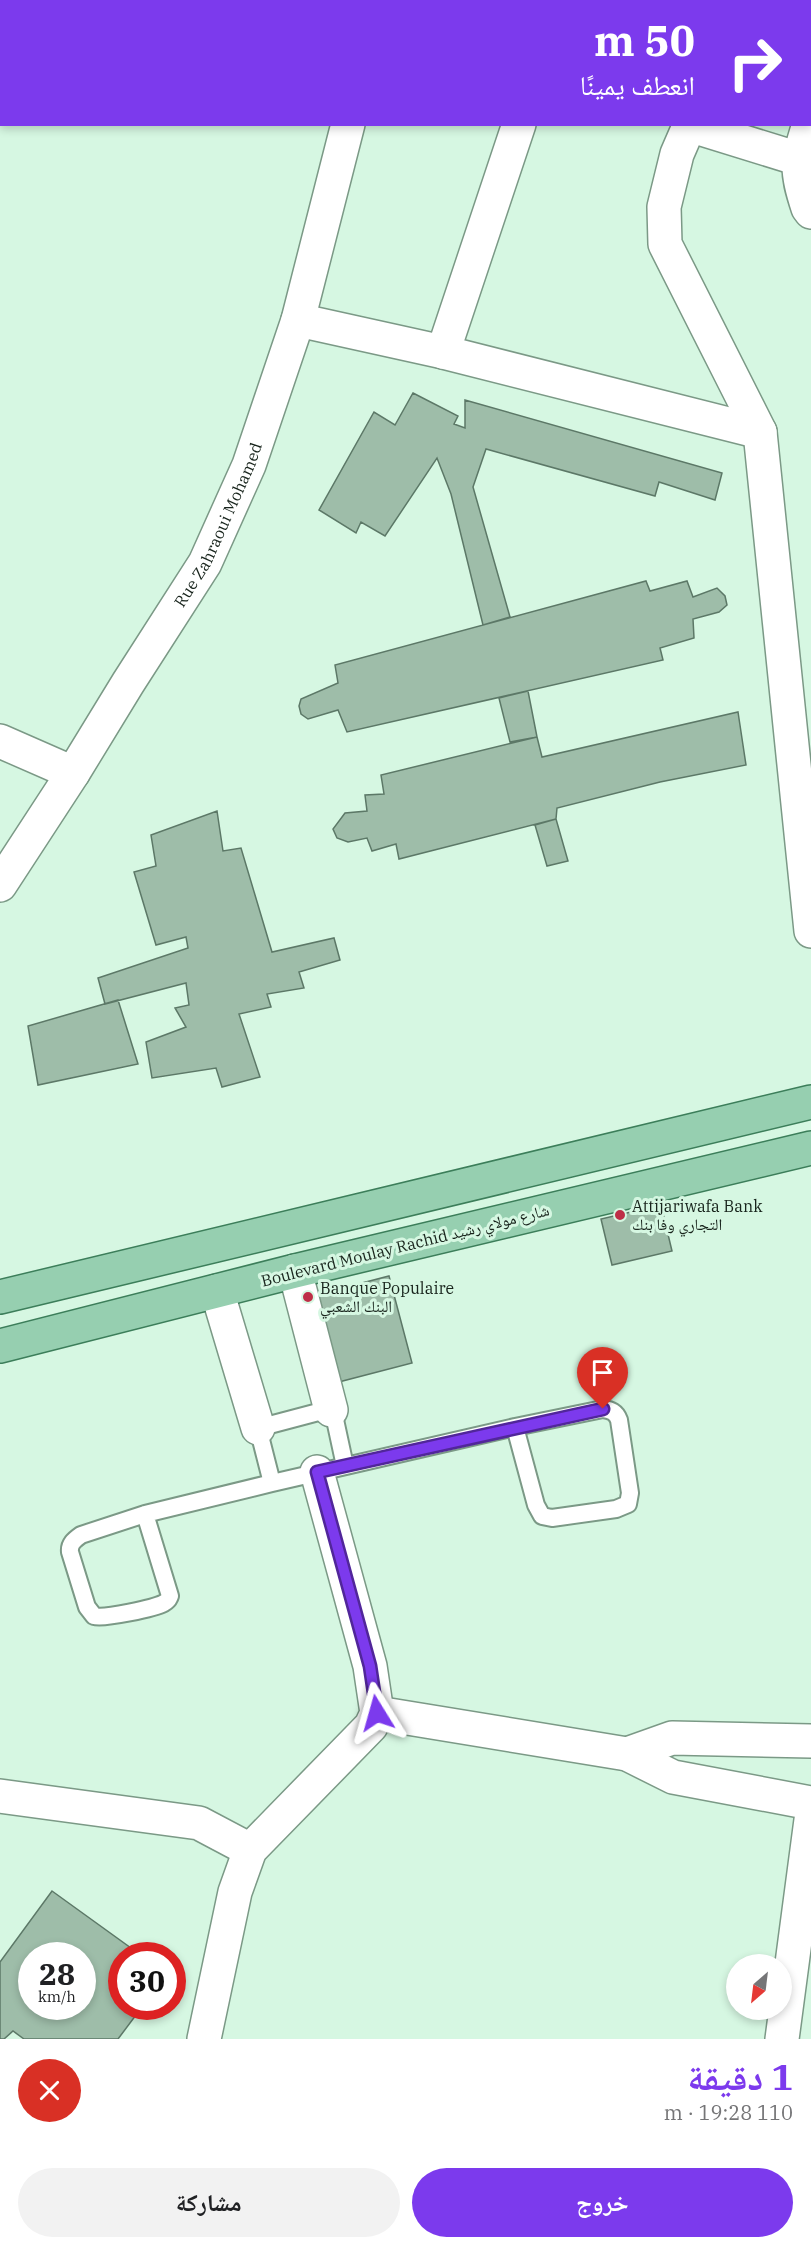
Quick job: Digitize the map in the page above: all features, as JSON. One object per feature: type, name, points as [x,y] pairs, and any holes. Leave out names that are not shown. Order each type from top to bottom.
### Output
[{"type":"main road","points":[[0,1297],[811,1102]]},
{"type":"main road","name":"Boulevard Moulay Rachid شارع مولاي رشيد","points":[[0,1346],[295,1271],[811,1148]]},
{"type":"street","name":"Rue Zahraoui Mohamed","points":[[0,885],[205,563],[249,465],[298,320],[347,126]]},
{"type":"street","points":[[443,352],[518,126]]},
{"type":"street","points":[[689,126],[677,154],[664,207],[665,244],[760,432],[811,932]]},
{"type":"street","points":[[692,126],[799,159]]},
{"type":"street","points":[[809,126],[799,159],[799,181],[811,212]]},
{"type":"street","points":[[298,320],[443,352],[760,432]]},
{"type":"street","points":[[0,741],[73,773]]},
{"type":"street","points":[[295,1271],[331,1410]]},
{"type":"street","points":[[217,1291],[258,1428]]},
{"type":"street","points":[[204,2039],[235,1892],[250,1850],[371,1726],[377,1713],[370,1666],[331,1469]]},
{"type":"street","points":[[377,1713],[627,1754],[673,1777],[811,1803]]},
{"type":"street","points":[[627,1754],[672,1738],[811,1741]]},
{"type":"street","points":[[0,1796],[199,1823],[250,1850]]},
{"type":"street","points":[[782,2039],[811,1820]]},
{"type":"lane","points":[[145,1514],[170,1596],[165,1603],[158,1605],[106,1617],[94,1616],[87,1607],[70,1546],[81,1535],[145,1514],[515,1427],[603,1409],[610,1410],[617,1415],[619,1420],[630,1493],[628,1504],[616,1509],[552,1518],[542,1516],[536,1505],[515,1427]]},
{"type":"lane","points":[[272,1483],[258,1428],[331,1410],[334,1415],[331,1469]]},
{"type":"building","points":[[413,393],[458,416],[454,424],[465,428],[465,400],[722,473],[715,500],[659,482],[655,496],[486,449],[473,487],[510,617],[483,625],[451,494],[437,458],[385,536],[361,522],[356,533],[319,510],[374,412],[395,425]]},
{"type":"building","points":[[646,581],[650,591],[687,581],[693,597],[717,588],[725,596],[727,605],[719,612],[693,619],[694,638],[660,648],[663,660],[347,732],[338,710],[308,719],[301,714],[299,706],[301,699],[338,683],[335,665]]},
{"type":"building","points":[[528,691],[537,737],[510,742],[499,698]]},
{"type":"building","points":[[738,712],[746,765],[660,782],[557,808],[556,819],[399,859],[396,844],[372,851],[367,838],[348,842],[337,838],[333,829],[345,813],[367,811],[365,795],[384,794],[381,775],[537,737],[542,757]]},
{"type":"building","points":[[217,811],[223,851],[241,848],[272,952],[334,938],[340,960],[299,972],[304,988],[267,994],[271,1007],[239,1014],[260,1077],[222,1087],[216,1068],[152,1078],[146,1042],[186,1027],[175,1008],[189,1005],[186,983],[105,1004],[98,978],[188,948],[186,937],[156,945],[134,872],[156,866],[151,835]]},
{"type":"building","points":[[556,819],[568,861],[547,866],[535,825]]},
{"type":"building","points":[[118,1000],[138,1064],[38,1085],[28,1026]]},
{"type":"building","points":[[661,1205],[672,1251],[612,1265],[601,1219]]},
{"type":"building","points":[[389,1276],[412,1363],[331,1384],[308,1297]]},
{"type":"building","points":[[52,1891],[123,1942],[108,1942],[108,2020],[132,2020],[118,2039],[24,2039],[13,2031],[4,2039],[0,2039],[0,1962]]},
{"type":"place","name":"Attijariwafa Bank التجاري وفا بنك","points":[[620,1215]]},
{"type":"place","name":"Banque Populaire البنك الشعبي","points":[[308,1297]]},
{"type":"route","points":[[377,1713],[370,1666],[317,1472],[603,1409]]}]
